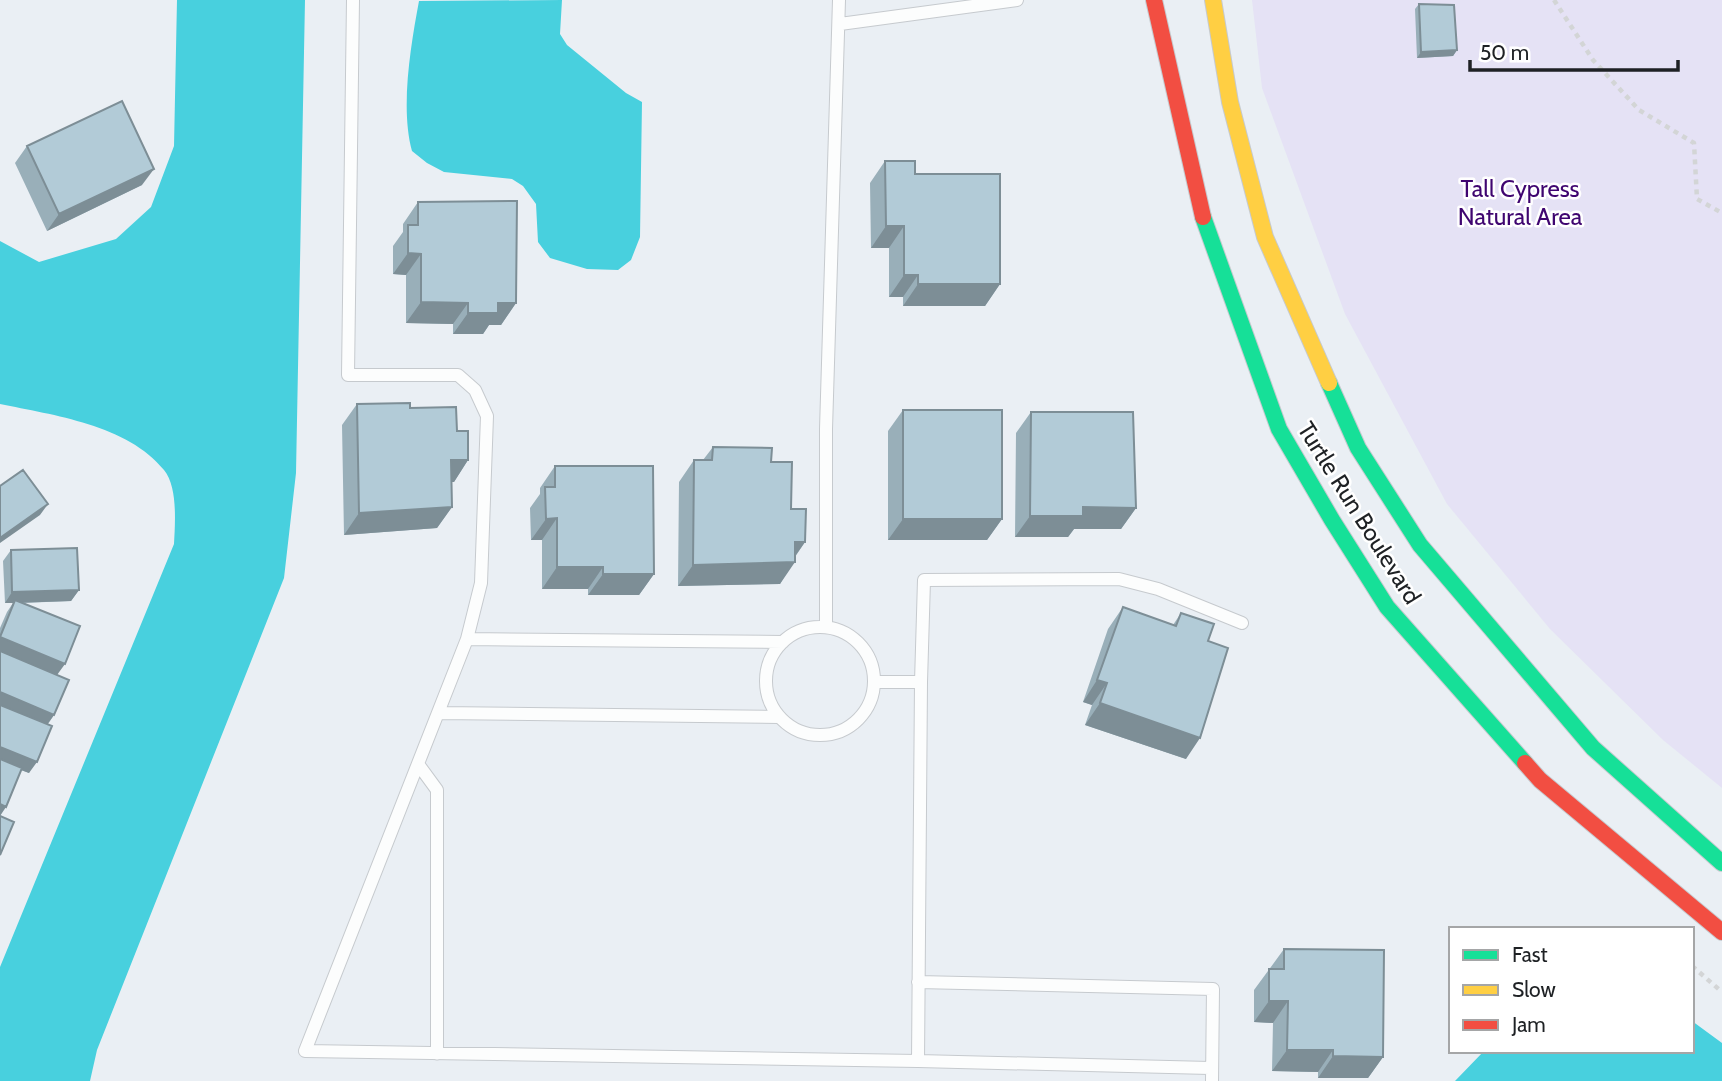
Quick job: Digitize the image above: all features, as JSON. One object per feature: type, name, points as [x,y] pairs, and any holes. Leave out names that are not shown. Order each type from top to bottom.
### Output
[{"type":"street","name":"Turtle Run Boulevard","points":[[1154,0],[1208,237],[1279,429],[1332,520],[1387,607],[1540,780],[1722,932]]},
{"type":"street","name":"Turtle Run Boulevard","points":[[1213,0],[1230,102],[1265,237],[1358,448],[1420,545],[1593,748],[1722,863]]},
{"type":"lane","points":[[353,0],[348,375],[458,375],[475,390],[487,416],[481,583],[467,639],[305,1051],[918,1061],[1211,1074],[1213,989],[918,982]]},
{"type":"lane","points":[[826,627],[826,429],[839,0]]},
{"type":"lane","points":[[839,24],[1017,0]]},
{"type":"lane","points":[[918,1061],[924,580],[1119,579],[1158,589],[1242,623]]},
{"type":"lane","points":[[826,627],[842,631],[861,645],[873,666],[875,682],[872,701],[862,717],[847,729],[830,735],[811,735],[793,729],[779,717],[769,701],[765,683],[768,664],[783,642],[807,628],[826,627]]},
{"type":"lane","points":[[467,639],[783,642]]},
{"type":"lane","points":[[875,682],[921,682]]},
{"type":"lane","points":[[438,713],[779,717]]},
{"type":"lane","points":[[418,764],[437,790],[437,1054]]},
{"type":"path","points":[[1554,0],[1593,60],[1639,110],[1693,143],[1697,199],[1722,213]]},
{"type":"path","points":[[1694,968],[1722,992]]},
{"type":"green space","name":"Tall Cypress Natural Area","points":[[1252,0],[1722,0],[1722,788],[1663,740],[1550,629],[1447,504],[1345,314],[1262,88]]},
{"type":"water","points":[[177,0],[305,0],[296,473],[284,578],[97,1050],[90,1081],[0,1081],[0,967],[174,544],[175,516],[172,486],[164,470],[131,442],[88,424],[0,404],[0,241],[39,262],[116,239],[151,207],[174,146]]},
{"type":"water","points":[[562,0],[560,34],[567,45],[626,93],[642,102],[640,237],[631,260],[618,270],[587,269],[550,258],[538,242],[536,204],[523,186],[512,179],[444,172],[412,151],[407,96],[419,1]]},
{"type":"water","points":[[1694,1022],[1722,1043],[1722,1081],[1455,1081],[1482,1053],[1694,1053]]},
{"type":"building","points":[[1419,4],[1454,5],[1457,50],[1421,52]]},
{"type":"building","points":[[122,101],[154,169],[59,214],[27,146]]},
{"type":"building","points":[[885,161],[915,161],[915,174],[1000,174],[1000,284],[918,284],[918,275],[904,275],[904,226],[886,226]]},
{"type":"building","points":[[517,201],[516,303],[498,303],[498,313],[468,313],[468,303],[421,302],[421,254],[408,253],[408,225],[418,225],[418,202]]},
{"type":"building","points":[[410,403],[410,408],[456,407],[457,431],[468,431],[468,460],[451,460],[452,507],[359,513],[357,404]]},
{"type":"building","points":[[903,410],[1002,410],[1002,519],[903,519]]},
{"type":"building","points":[[1031,412],[1133,412],[1136,508],[1083,507],[1083,516],[1030,516]]},
{"type":"building","points":[[713,447],[772,448],[771,462],[792,462],[791,509],[806,509],[805,542],[795,542],[795,562],[693,565],[694,460],[712,460]]},
{"type":"building","points":[[555,466],[653,466],[654,574],[603,574],[603,567],[557,567],[557,518],[546,519],[545,487],[555,487]]},
{"type":"building","points":[[23,470],[48,504],[0,538],[0,486]]},
{"type":"building","points":[[77,548],[79,590],[12,592],[11,550]]},
{"type":"building","points":[[15,600],[80,626],[65,664],[0,637]]},
{"type":"building","points":[[1123,607],[1176,626],[1181,613],[1214,624],[1208,641],[1228,648],[1200,738],[1100,703],[1107,683],[1097,680]]},
{"type":"building","points":[[0,651],[69,680],[54,715],[0,692]]},
{"type":"building","points":[[0,705],[52,726],[37,762],[0,747]]},
{"type":"building","points":[[0,759],[22,768],[6,807],[0,804]]},
{"type":"building","points":[[0,816],[14,822],[0,855]]},
{"type":"building","points":[[1284,949],[1384,950],[1383,1057],[1333,1056],[1333,1050],[1287,1050],[1288,1001],[1269,1001],[1269,969],[1284,969]]},
{"type":"traffic: fast","points":[[1203,217],[1279,429],[1332,520],[1387,607],[1525,763]]},
{"type":"traffic: fast","points":[[1329,383],[1358,448],[1420,545],[1593,748],[1722,863]]},
{"type":"traffic: slow","points":[[1213,0],[1230,102],[1265,237],[1329,383]]},
{"type":"traffic: jam","points":[[1154,0],[1203,217]]},
{"type":"traffic: jam","points":[[1525,763],[1540,780],[1722,932]]}]
